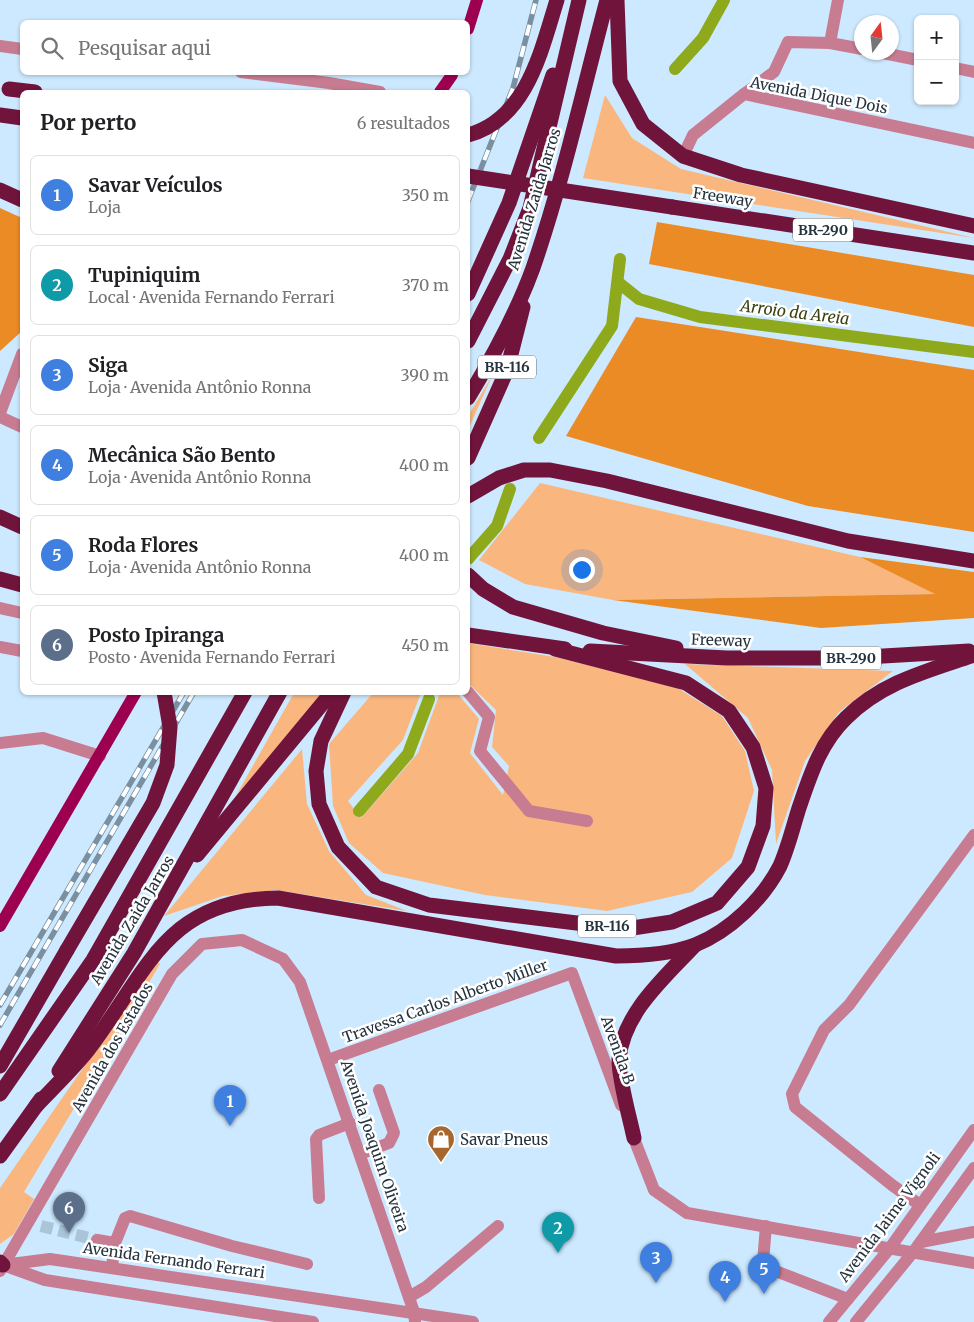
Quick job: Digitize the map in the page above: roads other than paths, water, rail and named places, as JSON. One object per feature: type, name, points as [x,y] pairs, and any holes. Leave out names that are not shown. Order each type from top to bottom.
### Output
[{"type":"highway","points":[[470,134],[492,124],[509,111],[522,94],[541,53],[557,0]]},
{"type":"highway","points":[[470,337],[510,259],[530,208],[578,0]]},
{"type":"highway","name":"Avenida Zaida Jarros","points":[[470,289],[508,203],[578,0]]},
{"type":"highway","name":"Avenida Zaida Jarros","points":[[470,395],[490,362],[532,270],[565,160],[607,0]]},
{"type":"highway","points":[[617,0],[620,81],[643,124],[683,156],[741,175],[974,226]]},
{"type":"highway","points":[[4,88],[20,91]]},
{"type":"highway","points":[[4,88],[20,90]]},
{"type":"highway","points":[[0,115],[20,118]]},
{"type":"highway","name":"Freeway","points":[[470,176],[974,254]]},
{"type":"highway","points":[[0,190],[20,199]]},
{"type":"highway","name":"BR-116","points":[[470,453],[507,370],[532,270]]},
{"type":"highway","points":[[470,495],[499,478],[524,470],[550,470],[607,481],[848,541],[974,561]]},
{"type":"highway","points":[[0,517],[20,527]]},
{"type":"highway","points":[[0,521],[20,527]]},
{"type":"highway","points":[[470,578],[483,589],[513,607],[603,633],[727,658]]},
{"type":"highway","points":[[2,581],[20,585]]},
{"type":"highway","name":"Freeway","points":[[470,635],[554,649],[727,658],[849,658],[974,651]]},
{"type":"highway","name":"BR-116","points":[[343,695],[321,741],[316,771],[319,804],[338,847],[376,887],[429,905],[626,929],[672,922],[717,903],[748,868],[763,826],[766,788],[753,747],[729,711],[686,682],[554,649]]},
{"type":"highway","points":[[36,1106],[87,1052],[158,948],[186,923],[220,905],[249,898],[278,898],[616,956],[656,954],[695,945],[719,932],[746,911],[770,882],[780,865],[814,765],[822,750],[845,718],[896,682],[974,655]]},
{"type":"highway","points":[[0,1066],[153,802],[167,765],[170,727],[165,695]]},
{"type":"highway","name":"Avenida Zaida Jarros","points":[[0,1094],[93,960],[243,695]]},
{"type":"highway","name":"Avenida Zaida Jarros","points":[[0,1156],[36,1106],[134,953],[278,695]]},
{"type":"highway","points":[[174,884],[330,695]]},
{"type":"highway","points":[[634,1138],[619,1061],[622,1040],[639,1008],[695,945]]},
{"type":"main road","points":[[470,22],[477,0]]},
{"type":"main road","points":[[441,90],[452,75]]},
{"type":"main road","points":[[449,90],[453,75]]},
{"type":"main road","points":[[0,926],[134,695]]},
{"type":"street","points":[[830,43],[838,0]]},
{"type":"street","points":[[744,94],[774,72],[788,42],[830,43],[854,48]]},
{"type":"street","points":[[0,46],[20,49]]},
{"type":"street","points":[[899,56],[914,59]]},
{"type":"street","points":[[959,69],[974,72]]},
{"type":"street","points":[[265,75],[369,90]]},
{"type":"street","points":[[329,83],[343,90]]},
{"type":"street","name":"Avenida Dique Dois","points":[[683,156],[693,135],[744,94],[974,143]]},
{"type":"street","points":[[0,413],[20,359]]},
{"type":"street","points":[[0,417],[20,426]]},
{"type":"street","points":[[0,608],[20,613]]},
{"type":"street","points":[[0,647],[20,651]]},
{"type":"street","points":[[470,694],[489,718],[480,750],[528,811],[587,821]]},
{"type":"street","points":[[0,743],[43,738],[100,756]]},
{"type":"street","points":[[920,1205],[795,1107],[792,1094],[824,1030],[849,1005],[974,835]]},
{"type":"street","name":"Avenida dos Estados","points":[[1,1266],[28,1223],[172,974],[202,944],[242,940],[283,958],[300,982]]},
{"type":"street","name":"Avenida B","points":[[572,973],[654,1190],[687,1212],[890,1248],[917,1246],[974,1262]]},
{"type":"street","name":"Travessa Carlos Alberto Miller","points":[[328,1060],[572,973]]},
{"type":"street","name":"Avenida Joaquim Oliveira","points":[[300,982],[350,1123],[409,1297],[414,1317]]},
{"type":"street","points":[[360,1154],[389,1143],[394,1133],[379,1090]]},
{"type":"street","points":[[319,1198],[316,1139],[326,1132],[350,1123]]},
{"type":"street","name":"Avenida Jaime Vignoli","points":[[829,1322],[890,1248],[974,1130]]},
{"type":"street","points":[[856,1322],[917,1246],[974,1168]]},
{"type":"street","points":[[112,1267],[115,1243],[125,1218],[130,1216],[232,1246],[307,1264]]},
{"type":"street","points":[[28,1223],[41,1226]]},
{"type":"street","points":[[409,1297],[426,1287],[498,1226]]},
{"type":"street","points":[[766,1226],[763,1262],[765,1267],[848,1298]]},
{"type":"street","points":[[917,1246],[974,1232]]},
{"type":"street","points":[[97,1240],[115,1243]]},
{"type":"street","name":"Avenida Fernando Ferrari","points":[[1,1266],[50,1258],[414,1317],[473,1322]]},
{"type":"street","points":[[1,1266],[45,1280],[313,1322]]},
{"type":"waterway","name":"Arroio da Areia","points":[[675,69],[703,38],[724,0]]},
{"type":"waterway","name":"Arroio da Areia","points":[[539,438],[612,326],[620,259]]},
{"type":"waterway","name":"Arroio da Areia","points":[[619,283],[639,299],[700,317],[974,352]]},
{"type":"waterway","name":"Arroio da Areia","points":[[470,557],[497,526],[510,489]]},
{"type":"waterway","name":"Arroio da Areia","points":[[359,811],[408,754],[429,699]]},
{"type":"tunnel","points":[[41,1226],[97,1240]]},
{"type":"railway","points":[[470,196],[513,88],[536,0]]},
{"type":"railway","points":[[0,1005],[182,695]]},
{"type":"railway","points":[[0,1025],[192,695]]},
{"type":"place","name":"Savar Veículos","points":[[230,1126]]},
{"type":"place","name":"Savar Pneus","points":[[441,1163]]},
{"type":"place","name":"Posto Ipiranga","points":[[69,1233]]},
{"type":"place","name":"Tupiniquim","points":[[558,1253]]},
{"type":"place","name":"Siga","points":[[656,1283]]},
{"type":"place","name":"Roda Flores","points":[[764,1294]]},
{"type":"place","name":"Mecânica São Bento","points":[[725,1302]]}]
